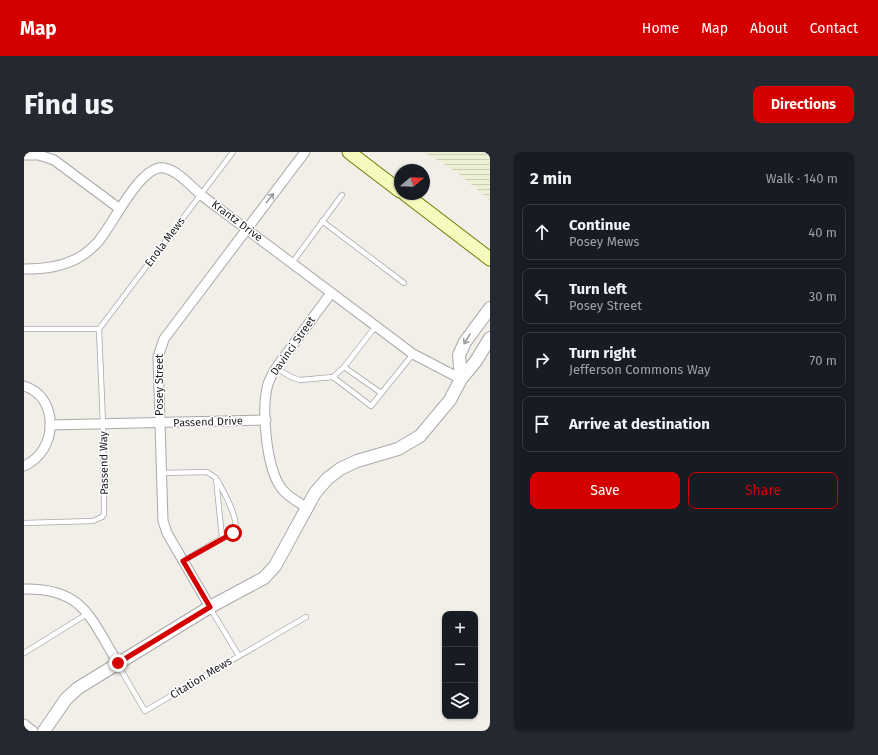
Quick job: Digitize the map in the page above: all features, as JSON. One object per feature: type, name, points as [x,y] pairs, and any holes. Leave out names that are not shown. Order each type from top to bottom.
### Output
[{"type":"main road","points":[[349,152],[394,186]]},
{"type":"main road","points":[[412,200],[490,259]]},
{"type":"street","name":"Posey Street","points":[[210,607],[167,533],[163,521],[158,357],[160,347],[164,339],[246,228],[305,152]]},
{"type":"street","points":[[24,156],[39,155],[54,160],[120,209]]},
{"type":"street","name":"Krantz Drive","points":[[24,269],[53,268],[82,256],[97,242],[143,177],[154,169],[161,168],[174,172],[201,195],[412,354],[461,379]]},
{"type":"street","name":"Davinci Street","points":[[306,507],[281,489],[274,474],[267,450],[267,385],[276,368],[331,293]]},
{"type":"street","points":[[461,379],[459,356],[465,342],[490,308]]},
{"type":"street","points":[[44,731],[66,699],[78,688],[210,607],[264,578],[275,566],[284,552],[306,507],[327,479],[340,469],[357,461],[398,449],[420,436],[450,400],[461,379],[476,361],[490,338]]},
{"type":"street","points":[[24,386],[35,392],[42,400],[48,412],[50,425],[50,437],[47,445],[37,458],[24,466]]},
{"type":"street","name":"Passend Drive","points":[[50,425],[266,420]]},
{"type":"street","points":[[24,590],[42,589],[56,591],[78,602],[88,613],[118,663]]},
{"type":"street","points":[[24,724],[33,731]]},
{"type":"lane","name":"Enola Mews","points":[[99,329],[201,195],[231,153]]},
{"type":"lane","points":[[292,263],[342,195]]},
{"type":"lane","points":[[322,221],[404,283]]},
{"type":"lane","points":[[333,378],[344,367],[376,326]]},
{"type":"lane","points":[[24,329],[99,329]]},
{"type":"lane","name":"Passend Way","points":[[24,523],[92,520],[102,517],[105,509],[99,329]]},
{"type":"lane","points":[[276,368],[291,377],[300,380],[333,378],[371,406],[412,354]]},
{"type":"lane","points":[[344,367],[381,393]]},
{"type":"lane","points":[[161,474],[207,472],[216,478],[228,500],[235,524],[236,528],[233,533],[183,561]]},
{"type":"lane","points":[[216,478],[222,538]]},
{"type":"lane","points":[[210,607],[239,656]]},
{"type":"lane","points":[[24,653],[33,645],[88,613]]},
{"type":"lane","name":"Citation Mews","points":[[118,663],[145,711],[306,618]]},
{"type":"green space","points":[[424,152],[490,152],[490,200],[455,171]]},
{"type":"route","points":[[118,663],[210,607],[183,561],[233,533]]}]
